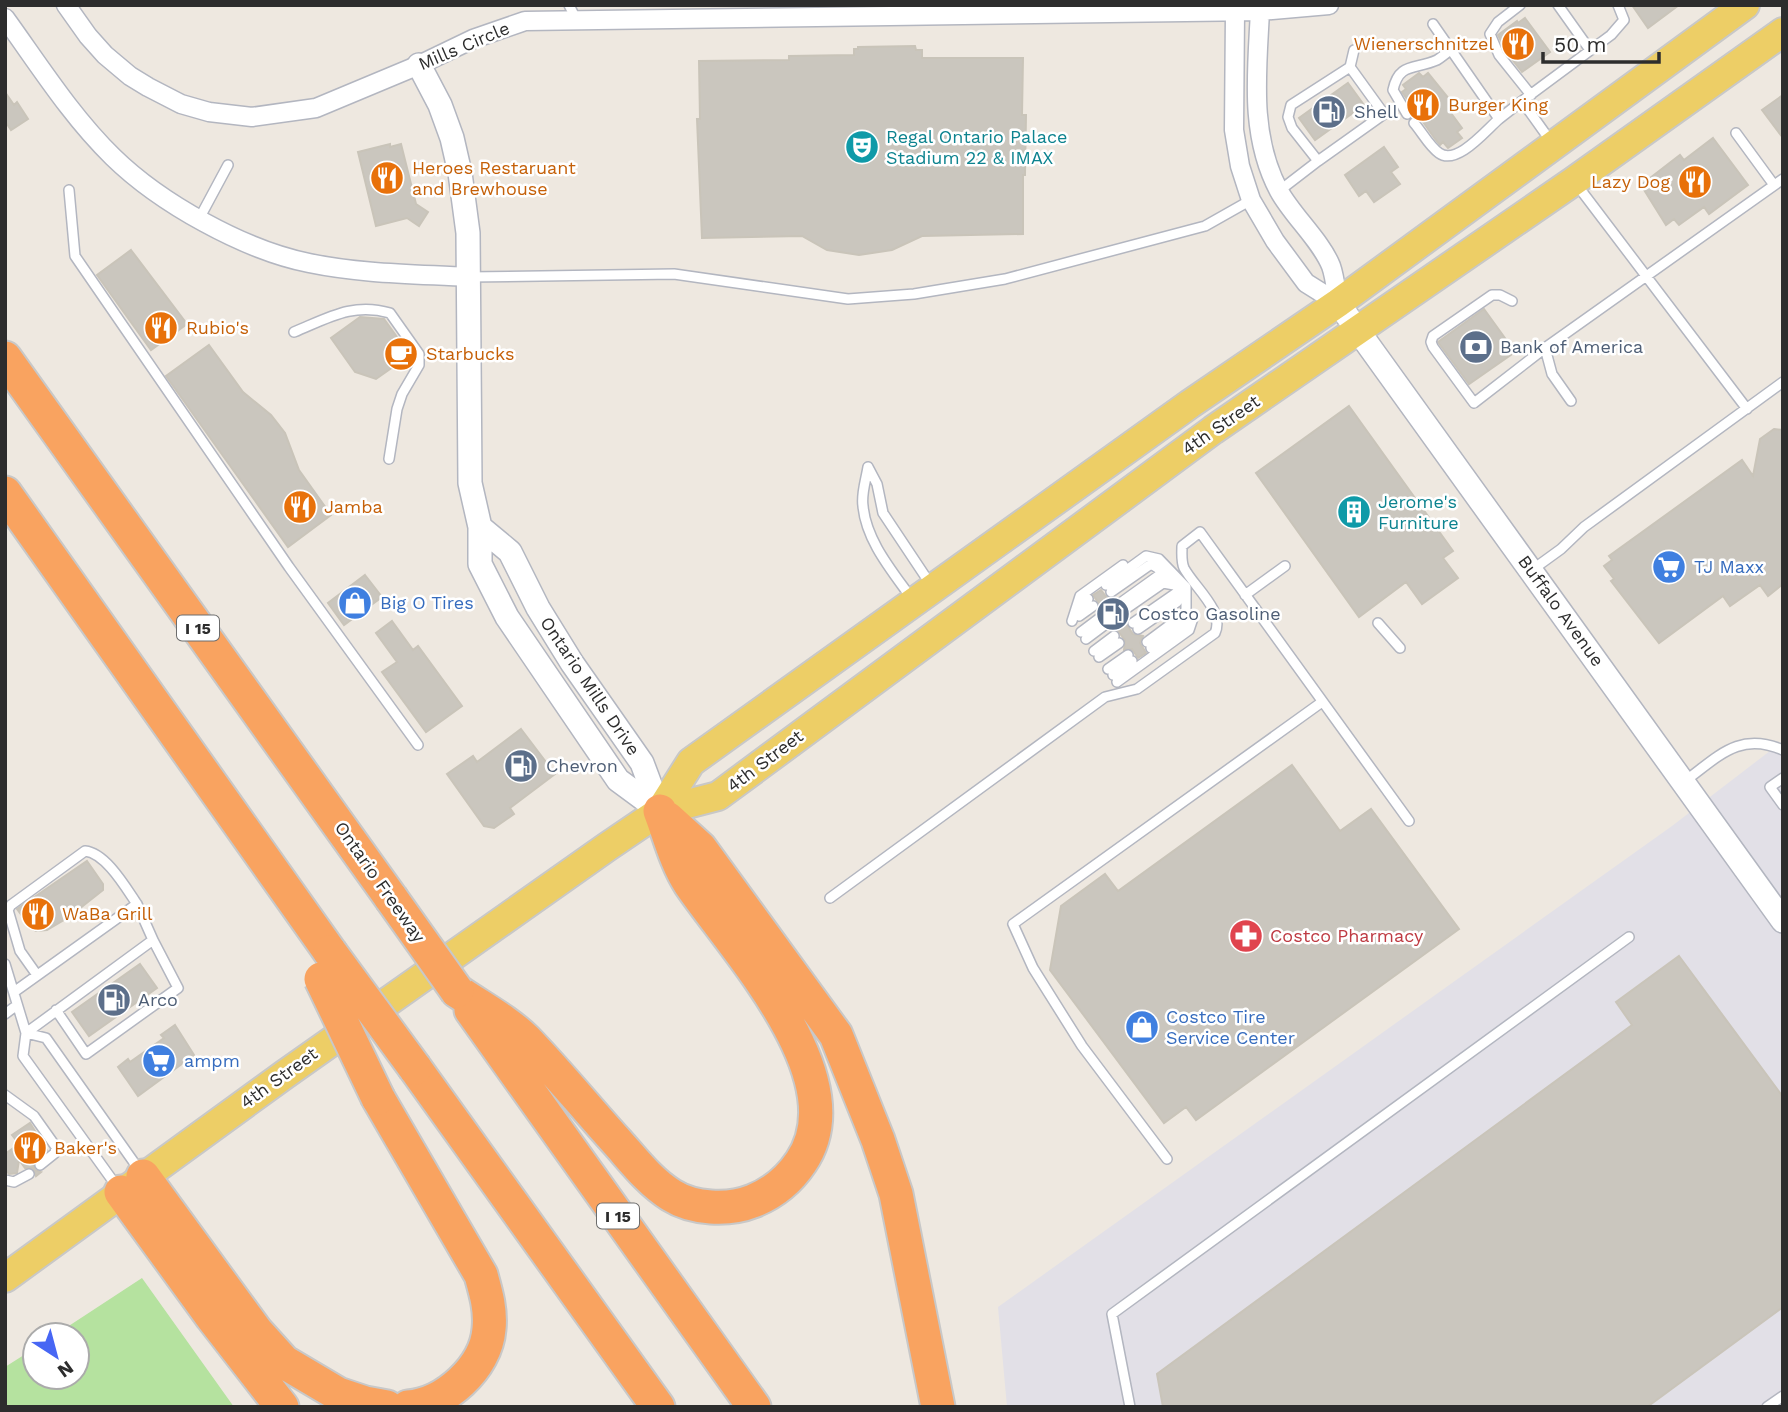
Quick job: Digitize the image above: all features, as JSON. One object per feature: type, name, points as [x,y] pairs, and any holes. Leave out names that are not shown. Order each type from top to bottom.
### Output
[{"type":"highway","name":"Ontario Freeway","points":[[5,358],[457,991],[488,1021],[754,1407]]},
{"type":"highway","points":[[5,493],[256,847],[325,966],[378,1098],[481,1275],[489,1307],[489,1331],[475,1365],[446,1394],[408,1407]]},
{"type":"highway","points":[[488,1021],[524,1038],[632,1160],[672,1196],[699,1205],[726,1207],[749,1203],[770,1194],[795,1172],[815,1136],[816,1107],[810,1076],[792,1031],[688,881],[660,811]]},
{"type":"highway","points":[[660,811],[700,848],[836,1035],[878,1140],[895,1194],[938,1407]]},
{"type":"highway","points":[[325,966],[415,1069],[658,1407]]},
{"type":"highway","points":[[132,1184],[212,1317],[282,1407]]},
{"type":"highway","points":[[132,1184],[284,1362],[338,1394],[387,1407]]},
{"type":"main road","name":"4th Street","points":[[660,811],[691,762],[1190,404],[1338,303],[1745,5]]},
{"type":"main road","name":"4th Street","points":[[5,1278],[530,899],[660,811],[718,796],[1168,463],[1783,32]]},
{"type":"street","name":"Mills Circle","points":[[66,5],[95,44],[130,76],[167,97],[209,112],[261,116],[316,108],[419,65],[474,38],[525,21],[573,12],[1235,12],[1329,5]]},
{"type":"street","points":[[1260,11],[1255,91],[1257,122],[1267,160],[1279,191],[1330,264],[1338,303]]},
{"type":"street","points":[[1235,12],[1234,130],[1240,166],[1251,200],[1275,241],[1306,283],[1338,303]]},
{"type":"street","points":[[5,18],[86,128],[114,158],[156,192],[199,219],[248,243],[306,263],[368,272],[468,276]]},
{"type":"street","name":"Ontario Mills Drive","points":[[419,65],[440,105],[460,173],[468,233],[471,484],[480,527],[480,564],[507,617],[618,780],[660,811]]},
{"type":"street","name":"Buffalo Avenue","points":[[1338,303],[1783,921]]},
{"type":"street","name":"Ontario Mills Drive","points":[[480,527],[510,552],[538,608],[572,663],[642,763],[660,811]]},
{"type":"lane","points":[[1520,5],[1498,22],[1490,34],[1499,55],[1531,95]]},
{"type":"lane","points":[[1558,5],[1590,50]]},
{"type":"lane","points":[[1414,123],[1437,152],[1445,156],[1456,155],[1522,101],[1611,35],[1624,20],[1618,5]]},
{"type":"lane","points":[[1433,24],[1499,119]]},
{"type":"lane","points":[[1318,161],[1292,128],[1288,117],[1292,105],[1350,67],[1354,50]]},
{"type":"lane","points":[[1407,114],[1393,90],[1396,78],[1402,71],[1437,60],[1451,50]]},
{"type":"lane","points":[[1279,191],[1384,114],[1350,67]]},
{"type":"lane","points":[[1522,101],[1553,145]]},
{"type":"lane","points":[[1736,133],[1773,186]]},
{"type":"lane","points":[[199,219],[228,165]]},
{"type":"lane","points":[[1512,301],[1500,295],[1487,298],[1433,336],[1433,347],[1474,403],[1647,274],[1783,179]]},
{"type":"lane","points":[[1574,181],[1747,409]]},
{"type":"lane","points":[[69,190],[75,256],[289,567],[418,745]]},
{"type":"lane","points":[[468,276],[674,274],[848,299],[914,294],[1005,279],[1205,226],[1251,200]]},
{"type":"lane","points":[[294,332],[350,309],[365,307],[390,313],[419,354],[419,365],[402,394],[397,409],[389,459]]},
{"type":"lane","points":[[1545,348],[1552,374],[1571,401]]},
{"type":"lane","points":[[1532,570],[1561,549],[1584,527],[1783,382]]},
{"type":"lane","points":[[868,467],[877,484],[883,513],[924,596],[877,548],[868,528],[862,505],[868,467]]},
{"type":"lane","points":[[1130,658],[1113,675],[1189,630],[1193,618],[1182,546],[1200,532],[1409,821]]},
{"type":"lane","points":[[830,898],[1105,697],[1137,689],[1215,633],[1219,625],[1217,615],[1189,584],[1159,559],[1146,556],[1137,556],[1080,596],[1072,621],[1090,602]]},
{"type":"lane","points":[[1146,556],[1108,589],[1151,564],[1189,584]]},
{"type":"lane","points":[[1245,595],[1285,566]]},
{"type":"lane","points":[[1122,607],[1163,583],[1189,584]]},
{"type":"lane","points":[[1135,626],[1177,602],[1189,584]]},
{"type":"lane","points":[[1189,584],[1186,613],[1149,645],[1193,618]]},
{"type":"lane","points":[[1083,636],[1103,621]]},
{"type":"lane","points":[[1378,623],[1400,648]]},
{"type":"lane","points":[[1097,654],[1117,640]]},
{"type":"lane","points":[[1167,1159],[1082,1045],[1033,968],[1013,925],[1322,702]]},
{"type":"lane","points":[[1684,782],[1727,750],[1746,742],[1783,750]]},
{"type":"lane","points":[[1783,778],[1770,787],[1783,805]]},
{"type":"lane","points":[[37,975],[20,951],[8,911],[11,905],[85,851],[93,852],[110,865],[137,904],[178,988],[86,1054],[57,1010]]},
{"type":"lane","points":[[14,992],[137,904]]},
{"type":"lane","points":[[1130,1407],[1112,1314],[1629,937]]},
{"type":"lane","points":[[26,1033],[153,940]]},
{"type":"lane","points":[[5,964],[26,1033],[23,1056],[132,1184]]},
{"type":"lane","points":[[5,1014],[18,1005]]},
{"type":"lane","points":[[26,1033],[46,1038],[132,1184]]},
{"type":"lane","points":[[6,1098],[25,1107],[56,1147],[55,1153],[40,1165]]},
{"type":"lane","points":[[5,1180],[14,1182],[29,1174]]},
{"type":"lane","points":[[1768,1407],[1783,1396]]},
{"type":"shaded area","points":[[1783,741],[1783,1407],[1007,1407],[998,1307],[1672,826]]},
{"type":"green space","points":[[142,1278],[234,1407],[5,1407],[5,1367],[21,1357],[21,1391],[91,1391],[91,1321],[76,1321]]},
{"type":"building","points":[[1632,5],[1679,5],[1648,28]]},
{"type":"building","points":[[1525,18],[1550,52],[1522,72],[1507,53],[1498,35]]},
{"type":"building","name":"Regal Ontario Palace Stadium 22 & IMAX","points":[[915,46],[916,50],[922,50],[922,58],[1023,58],[1022,115],[1026,115],[1023,234],[922,236],[892,250],[859,255],[827,250],[802,236],[702,238],[697,119],[700,119],[699,61],[789,60],[789,56],[854,55],[854,49],[858,47]]},
{"type":"building","points":[[1419,73],[1423,77],[1428,73],[1454,105],[1448,109],[1462,128],[1457,132],[1462,138],[1448,148],[1435,139],[1402,92],[1406,89],[1403,85]]},
{"type":"building","points":[[1348,83],[1364,105],[1315,140],[1299,118]]},
{"type":"building","points":[[5,92],[14,105],[17,102],[28,119],[11,130],[5,121]]},
{"type":"building","points":[[1783,95],[1783,138],[1762,110]]},
{"type":"building","name":"Lazy Dog","points":[[1713,138],[1748,185],[1709,214],[1704,207],[1679,225],[1674,219],[1666,225],[1641,185],[1680,155],[1684,160]]},
{"type":"building","name":"Heroes Restaruant and Brewhouse","points":[[390,144],[390,147],[401,144],[416,204],[428,212],[419,226],[407,218],[376,226],[358,152]]},
{"type":"building","points":[[1384,147],[1398,167],[1391,172],[1400,184],[1374,202],[1366,191],[1359,196],[1345,175]]},
{"type":"building","points":[[131,250],[187,324],[151,350],[97,275]]},
{"type":"building","name":"Bank of America","points":[[1484,309],[1515,352],[1469,384],[1438,342]]},
{"type":"building","points":[[360,317],[384,319],[410,355],[376,379],[355,372],[331,338]]},
{"type":"building","points":[[209,345],[243,392],[271,415],[285,433],[299,470],[331,515],[288,547],[166,376]]},
{"type":"building","name":"Jerome's Furniture","points":[[1349,406],[1453,551],[1443,558],[1458,578],[1422,604],[1406,582],[1359,617],[1256,473]]},
{"type":"building","points":[[1774,429],[1783,430],[1783,584],[1768,596],[1760,585],[1730,606],[1723,596],[1659,643],[1611,581],[1614,579],[1604,566],[1612,560],[1609,556],[1742,460],[1753,476],[1760,439]]},
{"type":"building","points":[[365,575],[382,597],[344,625],[328,603]]},
{"type":"building","points":[[1101,590],[1107,598],[1115,598],[1112,605],[1119,614],[1128,616],[1126,624],[1133,634],[1143,636],[1140,643],[1146,653],[1138,658],[1132,649],[1124,650],[1125,640],[1117,630],[1110,630],[1113,622],[1106,612],[1098,611],[1100,605],[1093,595]]},
{"type":"building","points":[[392,621],[413,650],[418,646],[462,706],[426,732],[382,672],[397,662],[376,633]]},
{"type":"building","points":[[521,729],[555,774],[510,808],[514,814],[494,828],[484,826],[447,774],[473,756],[477,762]]},
{"type":"building","points":[[1292,765],[1340,831],[1371,809],[1459,929],[1196,1120],[1186,1107],[1164,1123],[1050,970],[1061,906],[1105,874],[1118,891]]},
{"type":"building","points":[[87,861],[103,884],[103,890],[69,917],[47,930],[36,931],[31,928],[17,909]]},
{"type":"building","points":[[1679,956],[1783,1097],[1783,1307],[1647,1407],[1163,1407],[1157,1374],[1632,1025],[1616,1002]]},
{"type":"building","name":"Arco","points":[[140,964],[157,988],[89,1036],[72,1012]]},
{"type":"building","name":"ampm","points":[[175,1025],[194,1055],[138,1096],[118,1067],[128,1059],[130,1062],[164,1038],[161,1035]]},
{"type":"building","name":"Baker's","points":[[30,1123],[47,1150],[33,1163],[35,1170],[41,1172],[36,1176],[33,1168],[25,1168],[19,1160],[17,1173],[9,1174],[5,1169],[5,1154],[19,1144],[12,1135]]},
{"type":"place","name":"Wienerschnitzel","points":[[1518,44]]},
{"type":"place","name":"Burger King","points":[[1423,105]]},
{"type":"place","name":"Shell","points":[[1329,112]]},
{"type":"place","name":"Regal Ontario Palace Stadium 22 & IMAX","points":[[862,147]]},
{"type":"place","name":"Heroes Restaruant and Brewhouse","points":[[387,178]]},
{"type":"place","name":"Lazy Dog","points":[[1695,182]]},
{"type":"place","name":"Rubio's","points":[[161,328]]},
{"type":"place","name":"Bank of America","points":[[1476,347]]},
{"type":"place","name":"Starbucks","points":[[401,354]]},
{"type":"place","name":"Jamba","points":[[300,507]]},
{"type":"place","name":"Jerome's Furniture","points":[[1354,512]]},
{"type":"place","name":"TJ Maxx","points":[[1669,567]]},
{"type":"place","name":"Big O Tires","points":[[355,603]]},
{"type":"place","name":"Costco Gasoline","points":[[1113,614]]},
{"type":"place","name":"Chevron","points":[[521,766]]},
{"type":"place","name":"WaBa Grill","points":[[38,914]]},
{"type":"place","name":"Costco Pharmacy","points":[[1246,936]]},
{"type":"place","name":"Arco","points":[[114,1000]]},
{"type":"place","name":"Costco Tire Service Center","points":[[1142,1027]]},
{"type":"place","name":"ampm","points":[[159,1061]]},
{"type":"place","name":"Baker's","points":[[30,1148]]}]
